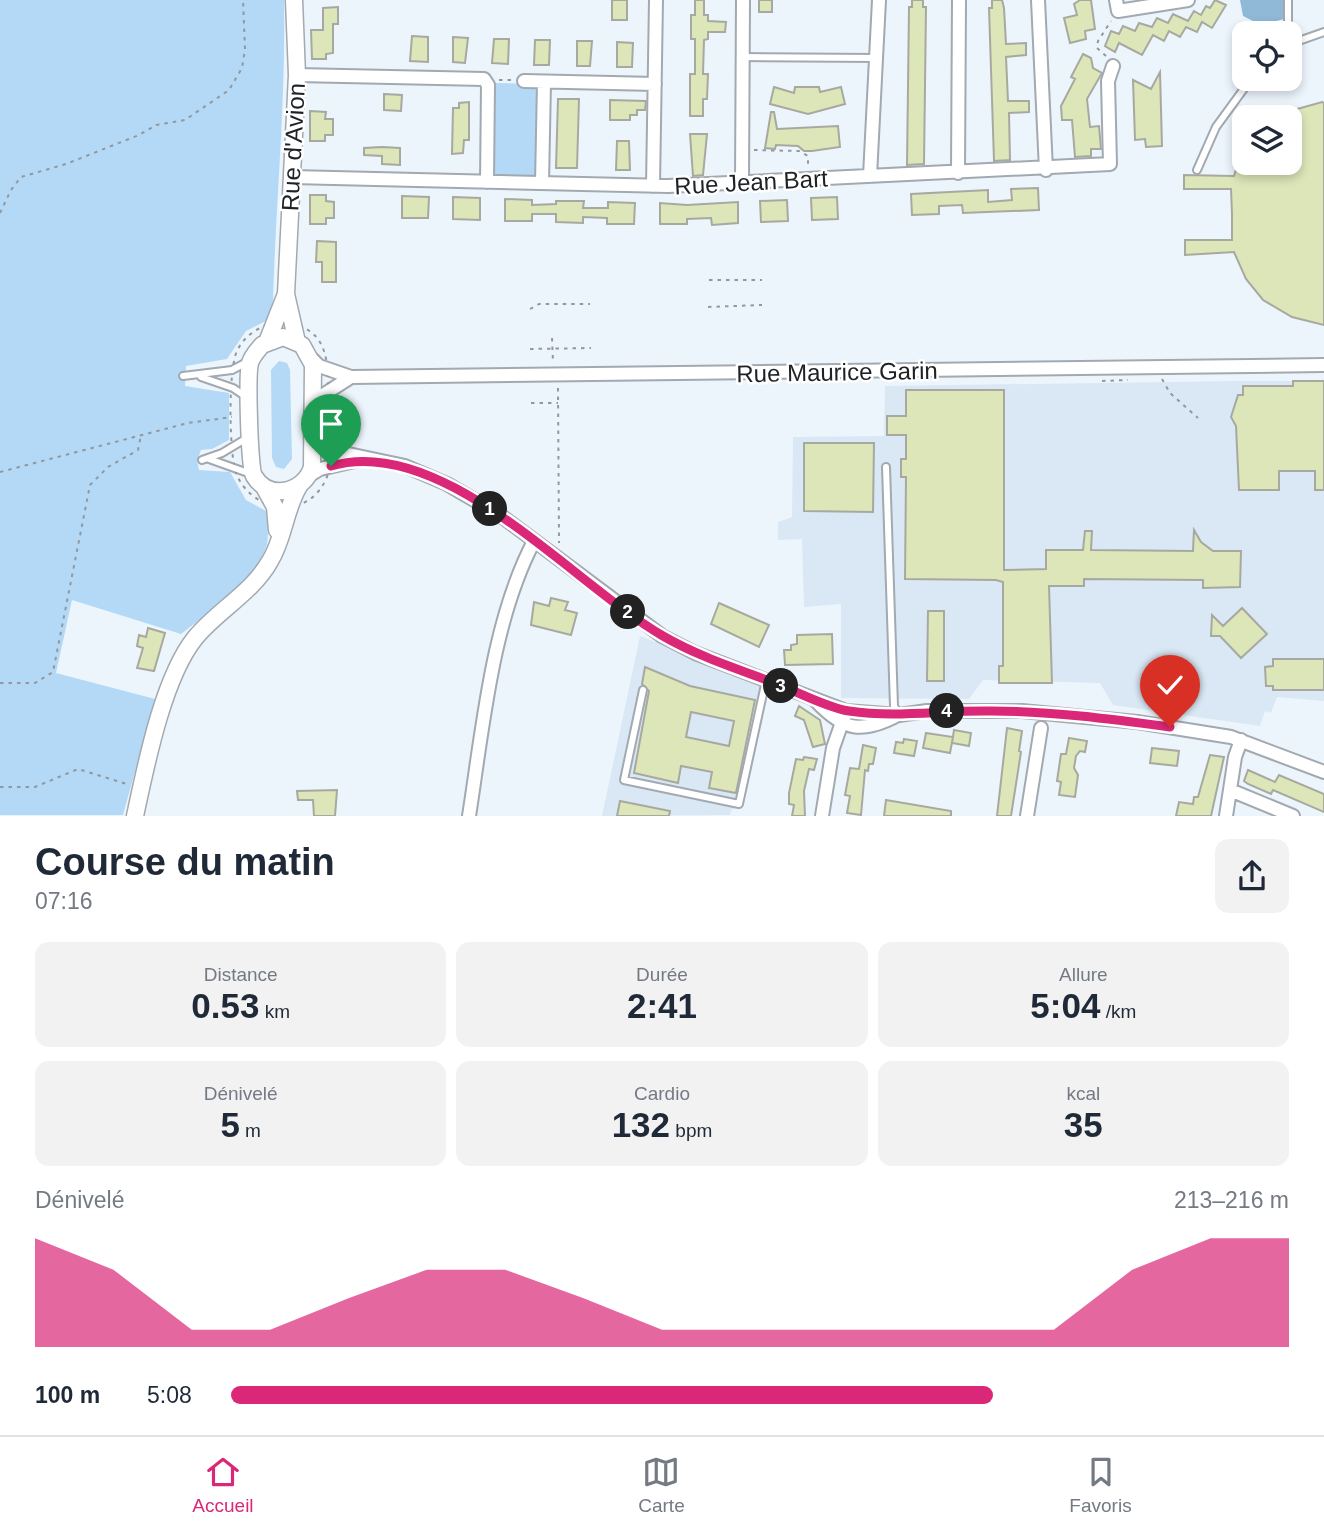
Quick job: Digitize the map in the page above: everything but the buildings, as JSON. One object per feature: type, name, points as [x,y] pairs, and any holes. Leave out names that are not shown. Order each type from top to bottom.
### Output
[{"type":"street","name":"Rue d'Avion","points":[[294,0],[297,75],[286,294],[297,342]]},
{"type":"street","points":[[653,186],[656,0]]},
{"type":"street","points":[[741,183],[743,0]]},
{"type":"street","points":[[870,176],[879,0]]},
{"type":"street","points":[[958,173],[959,0]]},
{"type":"street","points":[[1038,0],[1046,170]]},
{"type":"street","points":[[1117,6],[1188,0]]},
{"type":"street","name":"Rue Jean Bart","points":[[292,177],[653,186],[1046,170],[1111,164],[1108,81],[1113,66]]},
{"type":"street","points":[[297,75],[484,79],[488,85],[487,182]]},
{"type":"street","points":[[524,81],[655,84]]},
{"type":"street","points":[[542,183],[544,82]]},
{"type":"street","name":"Rue d'Avion","points":[[267,342],[286,294]]},
{"type":"street","points":[[135,816],[157,727],[186,650],[211,621],[262,575],[272,558],[278,539],[282,507],[304,481],[312,431],[312,359],[297,342],[283,337],[267,342],[251,360],[250,401],[251,434],[259,481],[282,507]]},
{"type":"street","name":"Rue Maurice Garin","points":[[312,359],[351,377],[531,375],[556,369],[1324,365]]},
{"type":"street","points":[[313,407],[351,377]]},
{"type":"street","points":[[312,431],[331,448],[364,459],[405,466],[447,484],[500,515],[662,636],[695,653],[846,711],[899,715],[927,711],[1022,711],[1137,722],[1241,740],[1324,772]]},
{"type":"street","points":[[259,481],[282,491],[331,466],[364,459]]},
{"type":"street","points":[[469,816],[493,669],[514,588],[534,541]]},
{"type":"street","points":[[814,699],[842,724],[871,726],[899,715]]},
{"type":"street","points":[[822,816],[833,748],[846,711]]},
{"type":"street","points":[[1027,816],[1041,729]]},
{"type":"street","points":[[1226,816],[1235,757],[1241,740]]},
{"type":"street","points":[[1230,790],[1293,816]]},
{"type":"lane","points":[[1288,0],[1288,21]]},
{"type":"lane","points":[[1302,38],[1324,32]]},
{"type":"lane","points":[[743,57],[876,58]]},
{"type":"lane","points":[[1197,170],[1216,127],[1242,91]]},
{"type":"lane","points":[[183,376],[232,370],[251,360]]},
{"type":"lane","points":[[199,376],[233,388],[250,401]]},
{"type":"lane","points":[[251,434],[233,447],[204,459],[234,468],[259,481]]},
{"type":"lane","points":[[886,467],[894,706],[899,715]]},
{"type":"lane","points":[[642,690],[624,780],[739,804],[765,680]]},
{"type":"path","points":[[0,213],[21,177],[66,164],[139,135],[156,124],[185,120],[229,90],[242,68],[245,33],[243,0]]},
{"type":"path","points":[[1113,66],[1097,48],[1098,41],[1117,6]]},
{"type":"path","points":[[484,79],[524,81]]},
{"type":"path","points":[[742,150],[799,151],[808,156],[809,180]]},
{"type":"path","points":[[709,280],[762,280]]},
{"type":"path","points":[[530,309],[539,304],[590,304]]},
{"type":"path","points":[[708,307],[762,306]]},
{"type":"path","points":[[552,338],[558,403],[559,549],[555,557]]},
{"type":"path","points":[[530,349],[591,348]]},
{"type":"path","points":[[0,472],[188,423],[233,417],[234,468],[251,496],[282,507],[302,503],[317,493],[331,466],[329,369]]},
{"type":"path","points":[[1162,379],[1168,391],[1198,418]]},
{"type":"path","points":[[531,403],[558,403]]},
{"type":"path","points":[[0,683],[35,683],[53,672],[90,485],[108,467],[138,450],[141,435]]},
{"type":"path","points":[[0,787],[35,787],[78,769],[104,779],[141,787]]},
{"type":"shaded area","points":[[0,0],[284,0],[282,112],[270,319],[246,331],[227,359],[186,366],[185,386],[229,393],[229,440],[212,449],[201,450],[197,461],[199,470],[230,472],[246,500],[266,511],[267,544],[253,571],[243,583],[181,634],[72,600],[56,673],[155,699],[123,815],[0,815]]},
{"type":"shaded area","points":[[1240,0],[1285,0],[1284,19],[1253,21],[1243,16]]},
{"type":"shaded area","points":[[496,83],[537,84],[541,89],[539,173],[533,178],[495,177],[491,173],[492,89]]},
{"type":"shaded area","points":[[279,361],[287,363],[290,370],[292,459],[284,469],[276,467],[272,458],[271,370]]},
{"type":"shaded area","points":[[1324,381],[1324,701],[1277,697],[1271,713],[1265,711],[1260,726],[1113,705],[1100,683],[983,680],[969,699],[841,698],[841,604],[804,607],[802,539],[778,540],[778,522],[792,517],[793,437],[884,436],[885,386]]},
{"type":"shaded area","points":[[640,636],[762,682],[739,807],[731,810],[730,815],[602,816]]},
{"type":"route","points":[[331,466],[364,459],[405,466],[447,484],[500,515],[602,594],[662,636],[695,653],[846,711],[899,715],[927,711],[1022,711],[1170,727]]}]
